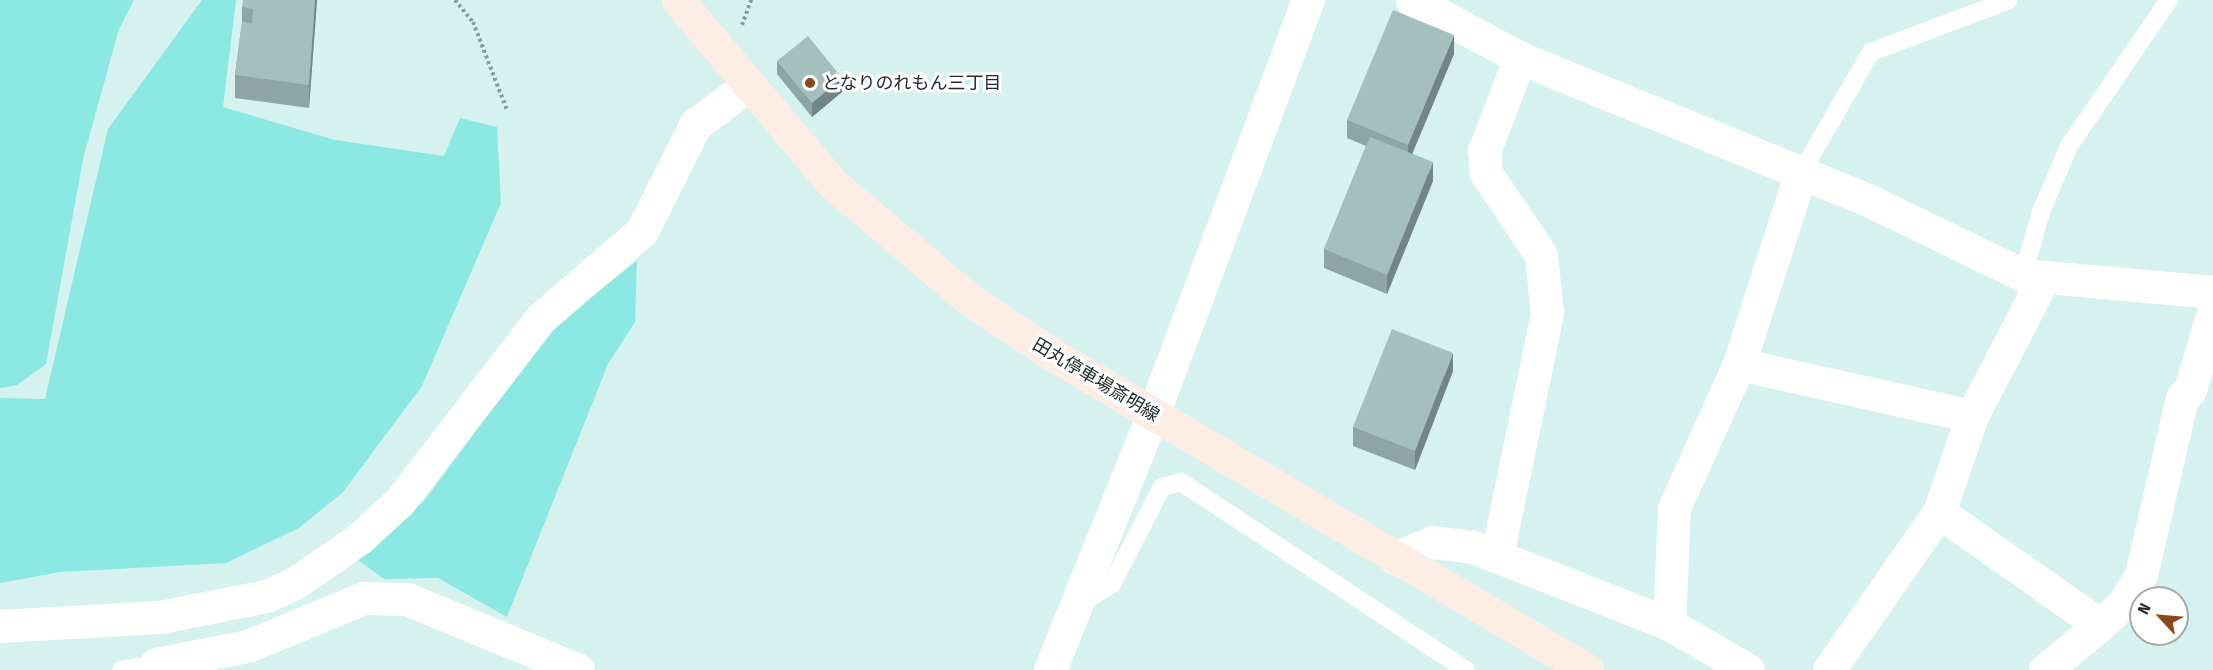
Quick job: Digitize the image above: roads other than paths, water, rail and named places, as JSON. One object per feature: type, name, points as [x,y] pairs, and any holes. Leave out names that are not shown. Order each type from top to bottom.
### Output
[{"type":"main road","name":"田丸停車場斎明線","points":[[678,0],[747,86],[832,183],[907,252],[1045,350],[1587,670]]},
{"type":"street","points":[[1050,670],[1153,414],[1308,0]]},
{"type":"street","points":[[1412,0],[1520,58],[1800,175],[1872,202],[2033,277],[2213,292]]},
{"type":"street","points":[[1497,555],[1547,313],[1541,255],[1486,173],[1484,151],[1520,58]]},
{"type":"street","points":[[0,626],[160,617],[266,596],[295,583],[360,538],[400,501],[541,318],[642,231],[695,126],[747,86]]},
{"type":"street","points":[[1669,624],[1674,508],[1739,364],[1800,175]]},
{"type":"street","points":[[1829,670],[1939,512],[1972,416],[2033,277]]},
{"type":"street","points":[[2045,670],[2124,603],[2141,575],[2182,398],[2190,390],[2213,312]]},
{"type":"street","points":[[1739,364],[1972,416]]},
{"type":"street","points":[[1939,512],[2100,625]]},
{"type":"street","points":[[1395,558],[1413,546],[1450,542],[1497,555],[1669,624],[1748,670]]},
{"type":"street","points":[[156,664],[248,646],[364,598],[407,599],[578,670]]},
{"type":"lane","points":[[1800,175],[1871,52],[2008,0]]},
{"type":"lane","points":[[2033,277],[2041,212],[2069,146],[2169,0]]},
{"type":"lane","points":[[1075,607],[1112,584],[1162,487],[1181,482],[1466,670]]},
{"type":"lane","points":[[121,670],[156,664]]},
{"type":"place","name":"となりのれもん三丁目","points":[[810,83]]}]
